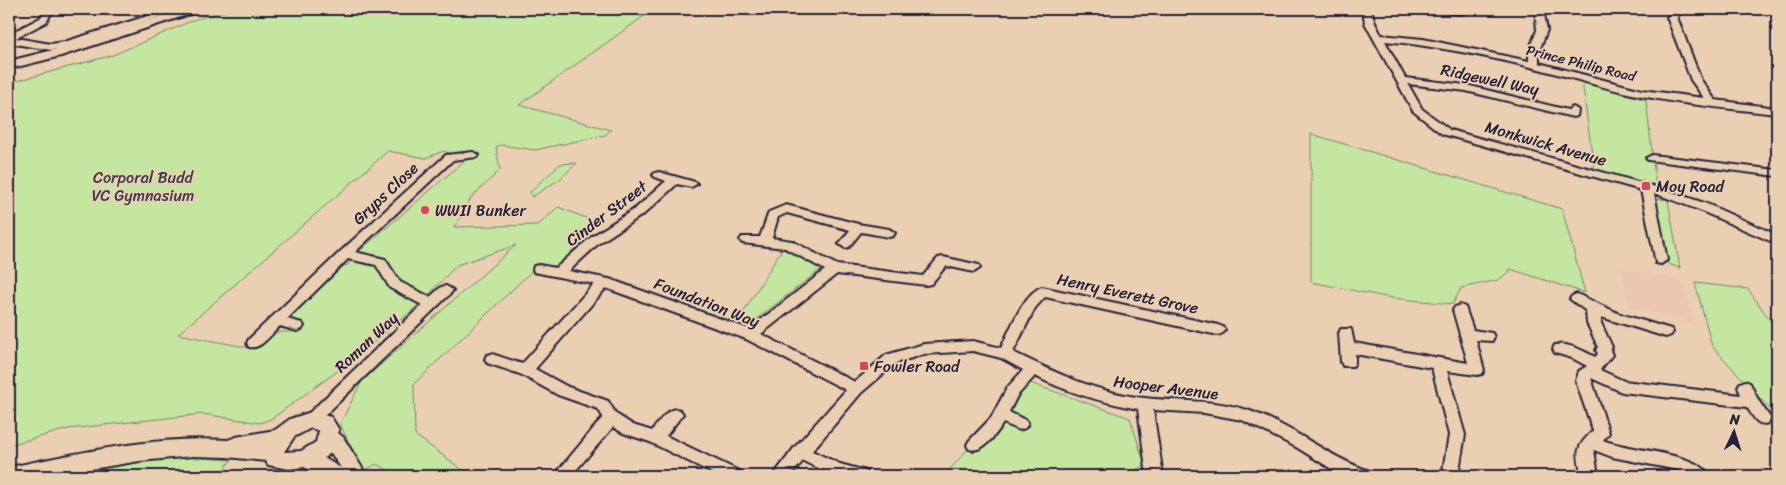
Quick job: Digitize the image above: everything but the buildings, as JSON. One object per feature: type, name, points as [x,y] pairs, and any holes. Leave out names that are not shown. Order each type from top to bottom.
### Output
[{"type":"street","points":[[9,39],[44,20],[50,9]]},
{"type":"street","points":[[9,39],[52,47],[65,45],[178,9]]},
{"type":"street","points":[[9,65],[57,53],[196,9]]},
{"type":"street","name":"Monkwick Avenue","points":[[1367,9],[1370,23],[1418,111],[1446,132],[1647,188],[1703,207],[1777,240]]},
{"type":"street","points":[[1446,9],[1465,11]]},
{"type":"street","points":[[1534,65],[1534,51],[1542,30],[1539,9]]},
{"type":"street","points":[[1680,9],[1672,17],[1696,80],[1713,104]]},
{"type":"street","name":"Prince Philip Road","points":[[1378,38],[1424,42],[1534,65],[1642,93],[1713,104],[1777,111]]},
{"type":"street","name":"Ridgewell Way","points":[[1400,80],[1466,88],[1573,114]]},
{"type":"street","name":"Gryps Close","points":[[254,343],[445,154],[473,154]]},
{"type":"street","points":[[1660,157],[1777,173]]},
{"type":"street","name":"Cinder Street","points":[[658,175],[691,184]]},
{"type":"street","name":"Cinder Street","points":[[558,273],[594,240],[640,211],[674,179]]},
{"type":"street","points":[[1647,188],[1661,260]]},
{"type":"street","points":[[765,241],[774,215],[786,209],[858,228],[889,233]]},
{"type":"street","points":[[845,244],[858,228]]},
{"type":"street","points":[[746,240],[788,244],[834,269],[926,281],[945,256],[974,268]]},
{"type":"street","points":[[345,254],[380,262],[395,285],[432,304]]},
{"type":"street","name":"Foundation Way","points":[[539,269],[604,282],[751,336],[856,389]]},
{"type":"street","points":[[751,336],[834,269]]},
{"type":"street","points":[[525,370],[604,282]]},
{"type":"street","name":"Roman Way","points":[[312,420],[446,290]]},
{"type":"street","name":"Henry Everett Grove","points":[[1005,354],[1030,305],[1042,292],[1218,330]]},
{"type":"street","points":[[1577,299],[1592,308],[1616,318],[1666,332]]},
{"type":"street","points":[[1590,476],[1584,451],[1586,446],[1601,433],[1583,381],[1584,375],[1605,355],[1602,350],[1604,347],[1594,323],[1592,308]]},
{"type":"street","points":[[1348,362],[1347,340],[1438,364],[1477,370],[1460,310]]},
{"type":"street","points":[[278,321],[297,326]]},
{"type":"street","points":[[1467,334],[1487,337]]},
{"type":"street","name":"Hooper Avenue","points":[[781,476],[856,389],[891,359],[924,349],[973,346],[1005,354],[1058,381],[1103,397],[1145,404],[1204,407],[1245,415],[1302,443],[1353,474],[1364,476]]},
{"type":"street","points":[[1560,349],[1577,354],[1593,368],[1622,386],[1751,402]]},
{"type":"street","points":[[492,360],[525,370],[563,391],[603,405],[612,418],[628,429],[655,438],[733,476]]},
{"type":"street","points":[[1438,364],[1456,435],[1450,476]]},
{"type":"street","points":[[975,446],[1000,414],[1012,392],[1032,369]]},
{"type":"street","points":[[1745,387],[1751,402],[1763,419]]},
{"type":"street","points":[[1145,404],[1155,476]]},
{"type":"street","points":[[655,438],[675,414]]},
{"type":"street","points":[[1000,414],[1020,424]]},
{"type":"street","points":[[562,476],[612,418]]},
{"type":"street","points":[[312,420],[324,423],[329,430],[326,446],[310,457],[289,461],[275,459],[276,445],[292,427],[312,420]]},
{"type":"street","points":[[329,438],[336,443],[357,476]]},
{"type":"street","points":[[1591,442],[1612,451],[1682,464],[1702,476]]},
{"type":"street","points":[[9,476],[142,453],[276,445]]},
{"type":"street","points":[[800,452],[836,470],[860,476]]},
{"type":"street","points":[[310,457],[311,461],[336,476]]},
{"type":"shaded area","points":[[1621,267],[1683,281],[1694,324],[1629,307]]},
{"type":"green space","name":"Corporal Budd VC Gymnasium","points":[[232,9],[654,9],[519,105],[611,130],[605,135],[535,150],[501,145],[496,147],[500,170],[471,198],[454,227],[538,225],[558,207],[596,222],[560,266],[537,266],[414,384],[415,435],[471,476],[400,476],[376,464],[363,472],[340,424],[362,381],[516,245],[457,265],[416,307],[350,362],[271,419],[260,423],[203,414],[68,429],[9,445],[9,83],[113,55],[196,19]],"holes":[[[388,151],[426,158],[444,151],[459,157],[471,155],[357,253],[348,265],[342,266],[292,312],[291,321],[297,325],[290,332],[274,332],[255,349],[178,334]]]},
{"type":"green space","points":[[1582,81],[1646,100],[1656,187],[1594,169]]},
{"type":"green space","points":[[1311,134],[1562,209],[1585,293],[1510,269],[1509,272],[1498,280],[1461,288],[1453,304],[1391,298],[1311,282]]},
{"type":"green space","points":[[577,163],[560,179],[532,197],[530,192],[560,164]]},
{"type":"green space","points":[[1654,198],[1668,200],[1680,268],[1668,264]]},
{"type":"green space","points":[[782,249],[825,266],[755,320],[740,318]]},
{"type":"green space","points":[[1695,283],[1748,289],[1777,330],[1777,429],[1770,409],[1712,346]]},
{"type":"green space","points":[[1027,382],[1130,418],[1145,465],[1124,476],[944,476]]},
{"type":"green space","points":[[175,456],[231,460],[219,476],[52,476],[104,464]]},
{"type":"place","name":"Moy Road","points":[[1646,186]]},
{"type":"place","name":"WWII Bunker","points":[[425,210]]},
{"type":"place","name":"Fowler Road","points":[[864,366]]}]
